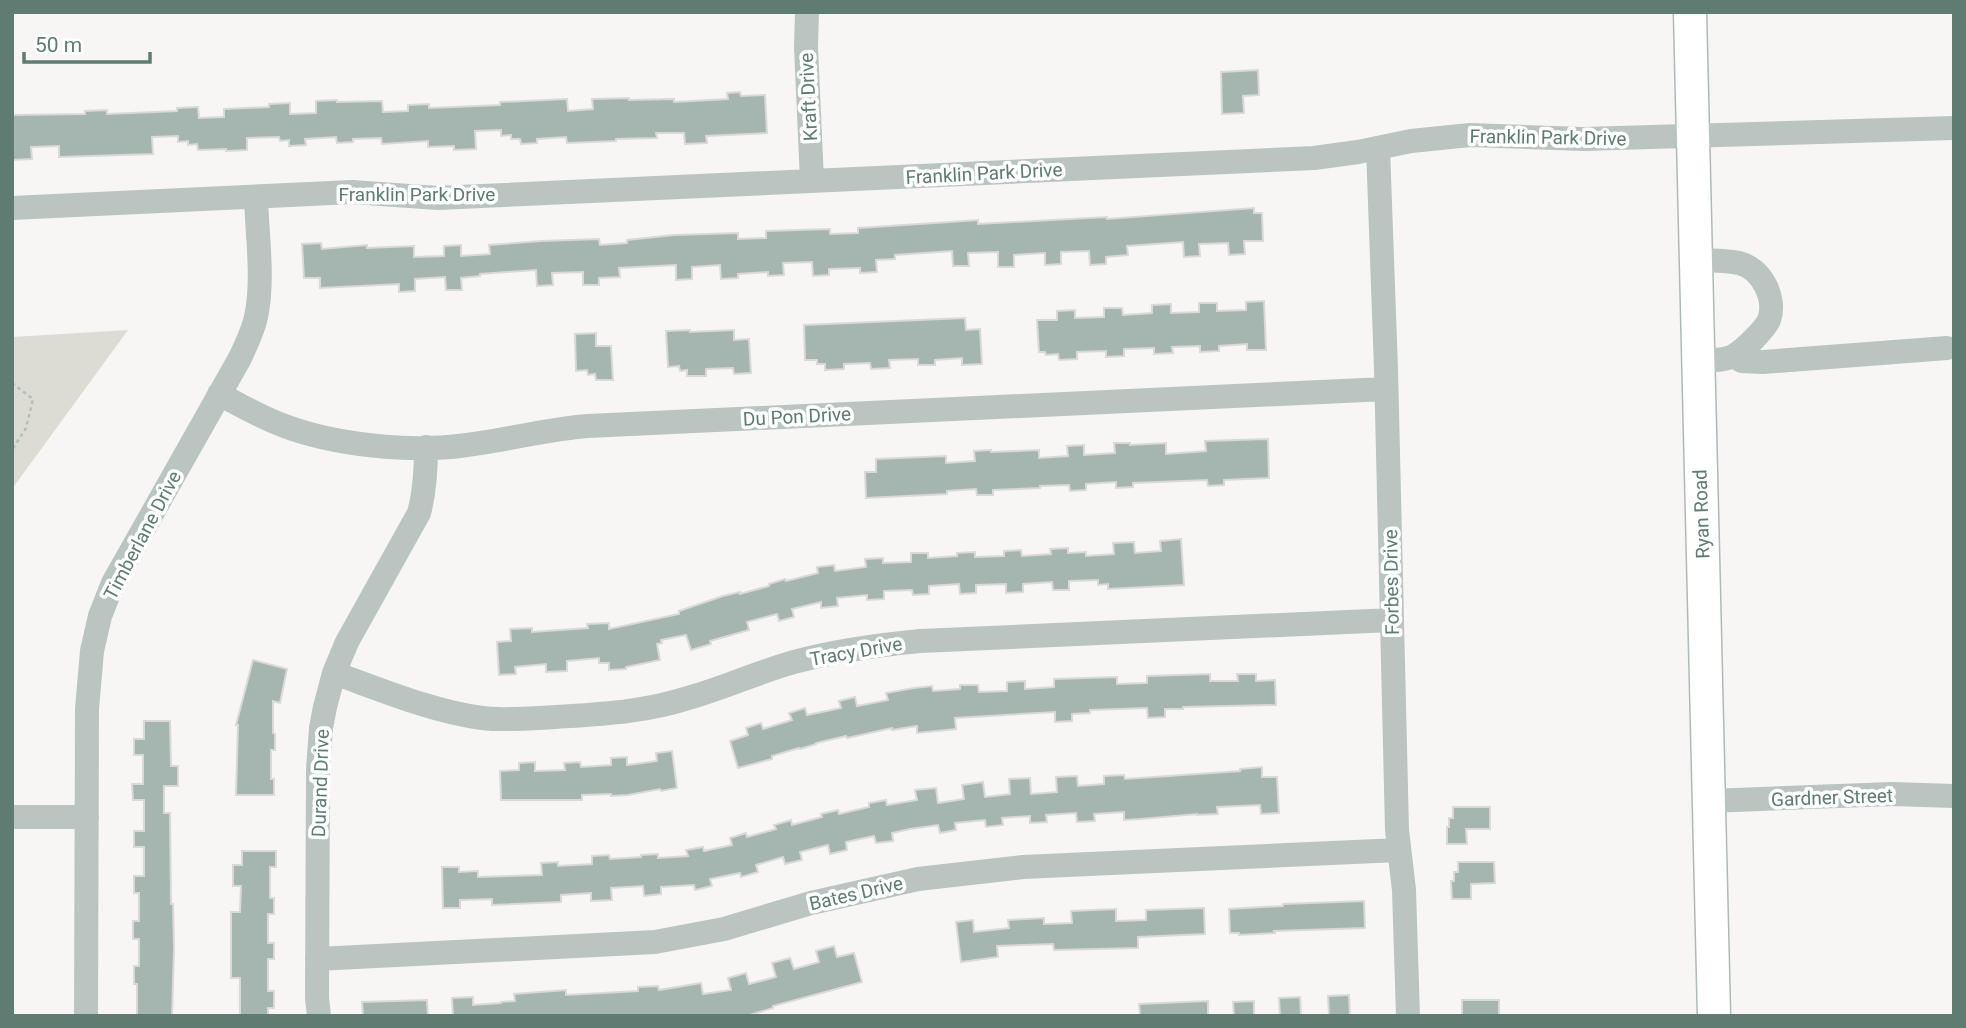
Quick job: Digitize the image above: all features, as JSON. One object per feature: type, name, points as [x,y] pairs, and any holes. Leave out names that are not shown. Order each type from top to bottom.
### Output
[{"type":"main road","name":"Ryan Road","points":[[1690,12],[1714,1016]]},
{"type":"street","name":"Kraft Drive","points":[[807,12],[805,27],[812,181]]},
{"type":"street","name":"Franklin Park Drive","points":[[12,208],[352,192],[438,198],[1314,158],[1411,141],[1470,135],[1583,139],[1954,128]]},
{"type":"street","name":"Forbes Drive","points":[[1378,148],[1397,830],[1404,890],[1408,1016]]},
{"type":"street","name":"Timberlane Drive","points":[[86,1016],[87,699],[92,652],[100,616],[113,583],[240,358],[256,318],[259,271],[256,197]]},
{"type":"street","points":[[1695,260],[1741,263],[1754,271],[1767,286],[1771,305],[1769,320],[1734,356],[1698,361]]},
{"type":"street","points":[[1734,356],[1742,361],[1763,362],[1947,348]]},
{"type":"street","name":"Du Pon Drive","points":[[219,394],[256,415],[319,437],[356,443],[426,447],[464,446],[563,428],[589,426],[1386,389]]},
{"type":"street","name":"Durand Drive","points":[[319,1016],[319,744],[325,707],[346,642],[419,513],[425,485],[426,447]]},
{"type":"street","name":"Tracy Drive","points":[[334,673],[456,714],[485,718],[545,717],[621,713],[651,708],[688,699],[797,661],[884,645],[920,641],[1392,620]]},
{"type":"street","name":"Gardner Street","points":[[1709,801],[1892,794],[1954,796]]},
{"type":"street","points":[[12,817],[87,817]]},
{"type":"street","name":"Bates Drive","points":[[317,959],[655,942],[724,929],[811,903],[918,879],[1023,867],[1399,850]]},
{"type":"path","points":[[12,383],[33,399],[26,428],[12,450]]},
{"type":"shaded area","points":[[128,330],[12,489],[12,337]]},
{"type":"building","points":[[1258,70],[1259,95],[1243,96],[1244,113],[1222,114],[1221,72]]},
{"type":"building","points":[[740,92],[741,96],[765,95],[767,133],[706,136],[707,143],[685,144],[684,133],[656,133],[657,138],[567,143],[566,137],[537,139],[537,143],[521,144],[520,139],[511,139],[511,135],[501,136],[501,130],[475,131],[476,149],[454,150],[454,146],[428,147],[428,141],[382,144],[381,138],[353,139],[353,142],[337,143],[336,137],[305,139],[306,145],[289,146],[289,140],[280,141],[279,137],[247,138],[247,150],[198,150],[197,144],[178,142],[178,136],[152,137],[153,154],[59,157],[59,146],[31,147],[32,159],[12,160],[12,115],[85,114],[85,111],[107,110],[107,114],[177,111],[177,108],[198,107],[199,118],[224,117],[224,109],[290,103],[290,114],[316,113],[316,101],[337,100],[382,101],[383,112],[408,111],[408,105],[429,104],[429,108],[567,99],[568,111],[593,109],[592,99],[674,99],[674,102],[728,99],[727,93]]},
{"type":"building","points":[[1254,208],[1254,213],[1262,213],[1263,241],[1244,241],[1245,254],[1229,255],[1228,243],[1199,244],[1200,256],[1184,257],[1183,242],[1127,246],[1128,255],[1106,257],[1106,264],[1090,265],[1089,251],[1061,252],[1061,264],[1045,265],[1045,253],[1014,255],[1014,267],[998,267],[998,252],[968,253],[969,266],[953,266],[952,251],[895,255],[895,259],[876,260],[877,272],[860,273],[860,268],[829,269],[829,275],[813,276],[812,262],[783,263],[784,275],[768,276],[768,272],[738,274],[738,278],[721,279],[720,265],[692,267],[692,279],[676,280],[676,265],[619,268],[620,277],[599,278],[599,285],[583,285],[583,272],[552,273],[553,285],[537,286],[536,270],[461,278],[462,290],[446,290],[445,277],[415,279],[415,291],[399,292],[399,284],[320,288],[320,278],[304,278],[302,244],[321,243],[322,249],[367,245],[367,248],[414,246],[414,257],[444,256],[444,246],[461,245],[461,256],[490,254],[489,245],[541,241],[599,239],[600,245],[674,235],[738,233],[738,239],[766,238],[766,231],[830,229],[830,234],[858,233],[858,228],[978,220],[978,224],[1107,219]]},
{"type":"building","points":[[1264,301],[1266,350],[1247,350],[1247,344],[1219,346],[1219,351],[1200,352],[1200,346],[1172,347],[1173,353],[1154,354],[1154,348],[1124,349],[1124,356],[1106,357],[1106,351],[1077,352],[1077,359],[1059,360],[1058,354],[1046,355],[1045,352],[1039,352],[1037,320],[1057,320],[1057,311],[1075,310],[1075,318],[1104,317],[1104,308],[1122,308],[1123,315],[1152,313],[1152,305],[1171,304],[1171,313],[1199,312],[1199,303],[1217,303],[1217,311],[1246,310],[1246,302]]},
{"type":"building","points":[[965,318],[966,330],[980,329],[982,364],[962,365],[962,358],[935,360],[935,365],[918,365],[918,359],[889,360],[890,368],[871,369],[870,363],[844,364],[844,369],[825,370],[825,364],[817,364],[817,360],[805,360],[804,325]]},
{"type":"building","points":[[734,330],[734,340],[749,339],[751,373],[734,374],[733,368],[706,369],[706,376],[687,376],[687,370],[680,371],[679,366],[668,367],[666,331]]},
{"type":"building","points":[[596,333],[596,346],[611,346],[613,380],[596,380],[595,374],[588,375],[587,370],[576,371],[575,334]]},
{"type":"building","points":[[1268,439],[1269,478],[1224,480],[1224,485],[1208,486],[1207,480],[1133,483],[1133,487],[1116,488],[1116,482],[1086,484],[1086,490],[1070,491],[1069,485],[1040,486],[993,490],[993,495],[977,495],[976,489],[947,491],[947,494],[866,498],[865,472],[876,472],[876,459],[946,456],[946,463],[975,461],[974,451],[991,450],[1039,450],[1039,458],[1068,456],[1067,446],[1084,445],[1084,455],[1115,453],[1114,443],[1166,443],[1166,454],[1206,451],[1205,441]]},
{"type":"building","points":[[1181,539],[1184,585],[1108,589],[1108,584],[1098,585],[1098,580],[1069,581],[1069,590],[1053,590],[1052,582],[1023,584],[1023,592],[1006,593],[1006,584],[976,585],[976,593],[960,594],[959,584],[929,586],[929,594],[913,595],[912,590],[884,591],[884,599],[867,600],[867,595],[837,598],[838,606],[821,608],[821,602],[792,609],[794,617],[779,621],[777,614],[747,622],[749,630],[710,641],[711,644],[691,650],[686,635],[661,640],[662,643],[657,644],[660,660],[626,669],[609,670],[609,663],[599,663],[599,658],[567,661],[567,671],[546,672],[546,664],[515,667],[516,674],[499,675],[497,642],[511,641],[510,629],[532,628],[532,632],[588,628],[587,624],[609,623],[609,629],[679,614],[679,611],[723,596],[818,573],[817,567],[834,565],[835,571],[866,567],[865,559],[883,558],[883,563],[911,562],[911,553],[928,553],[928,558],[975,552],[975,557],[1004,556],[1004,551],[1021,550],[1022,556],[1051,554],[1050,549],[1068,548],[1068,553],[1086,552],[1086,556],[1114,554],[1113,543],[1134,542],[1135,553],[1161,551],[1160,541]]},
{"type":"building","points":[[253,660],[287,669],[280,703],[273,701],[275,750],[271,750],[271,779],[274,779],[274,795],[236,795],[236,725]]},
{"type":"building","points":[[1210,674],[1210,681],[1238,681],[1237,674],[1256,674],[1256,681],[1275,680],[1276,705],[1183,707],[1165,709],[1165,717],[1148,718],[1147,708],[1090,710],[1090,713],[1072,714],[1072,721],[1055,722],[1055,712],[955,718],[956,729],[917,733],[917,726],[892,728],[847,738],[846,736],[738,768],[730,741],[748,735],[746,728],[761,723],[763,729],[792,720],[789,713],[805,708],[807,715],[841,708],[839,701],[855,697],[857,706],[888,700],[886,693],[914,688],[932,686],[933,691],[960,689],[960,685],[978,685],[979,692],[1007,691],[1007,682],[1025,681],[1025,689],[1054,687],[1054,679],[1117,677],[1117,684],[1147,683],[1147,676]]},
{"type":"building","points":[[144,721],[170,721],[171,766],[178,766],[178,786],[164,786],[164,813],[170,813],[174,949],[172,1016],[137,1016],[134,966],[139,966],[139,939],[133,939],[133,921],[139,921],[139,893],[134,893],[134,876],[144,876],[144,847],[134,847],[134,831],[144,831],[144,800],[133,800],[132,784],[143,784],[143,755],[134,755],[134,739],[144,739]]},
{"type":"building","points":[[672,751],[677,788],[628,795],[582,795],[582,800],[501,800],[500,771],[519,770],[519,763],[535,762],[535,771],[565,770],[564,763],[580,762],[581,767],[611,765],[611,758],[627,757],[627,765],[657,761],[656,753]]},
{"type":"building","points":[[1262,767],[1262,777],[1277,777],[1279,813],[1261,814],[1260,805],[1217,807],[1218,814],[1124,820],[1124,812],[1094,814],[1095,821],[1077,822],[1076,813],[1046,815],[1047,822],[1030,823],[1030,816],[1002,818],[1003,825],[986,827],[985,820],[955,823],[956,830],[940,833],[938,825],[892,833],[893,841],[876,843],[874,836],[846,842],[847,850],[830,854],[828,845],[800,852],[802,860],[785,864],[783,857],[756,865],[758,872],[741,877],[740,873],[710,879],[712,886],[695,890],[694,885],[661,887],[661,894],[644,896],[643,886],[611,888],[612,900],[591,901],[591,893],[561,895],[561,902],[492,905],[492,899],[460,900],[460,908],[443,908],[442,867],[459,867],[459,872],[478,871],[478,877],[542,875],[541,863],[558,862],[558,866],[592,864],[592,856],[609,855],[610,859],[658,854],[658,858],[688,856],[686,850],[703,847],[704,851],[732,845],[730,838],[746,833],[747,837],[776,829],[774,825],[791,820],[792,825],[838,810],[839,814],[869,807],[869,803],[886,800],[887,805],[917,800],[915,790],[936,788],[938,803],[964,799],[962,785],[983,782],[985,797],[1010,794],[1009,779],[1030,778],[1031,794],[1057,792],[1056,777],[1077,776],[1078,786],[1104,784],[1104,776],[1124,775],[1125,779]]},
{"type":"building","points":[[1453,807],[1490,807],[1490,829],[1466,829],[1467,844],[1447,844],[1447,827],[1449,818],[1453,818]]},
{"type":"building","points":[[242,851],[276,851],[276,867],[270,867],[270,898],[274,898],[274,914],[268,914],[268,943],[274,943],[274,959],[268,959],[268,991],[274,991],[274,1008],[268,1008],[268,1016],[240,1016],[240,978],[231,978],[231,912],[240,912],[241,886],[233,886],[233,865],[242,865]]},
{"type":"building","points":[[1458,862],[1494,862],[1495,883],[1471,884],[1471,899],[1452,899],[1451,881],[1454,881],[1454,872],[1458,872]]},
{"type":"building","points":[[1364,901],[1365,928],[1239,935],[1230,933],[1229,909]]},
{"type":"building","points":[[1204,908],[1205,934],[1138,937],[1138,948],[1054,950],[1053,944],[997,946],[998,957],[961,962],[956,922],[973,920],[974,932],[1009,928],[1008,920],[1044,918],[1044,924],[1072,923],[1071,911],[1116,909],[1116,921],[1146,920],[1146,910]]},
{"type":"building","points":[[834,946],[837,957],[854,953],[862,982],[746,1016],[453,1016],[452,998],[473,997],[473,1005],[515,1001],[514,994],[566,990],[566,995],[638,991],[638,987],[658,986],[659,990],[701,983],[703,994],[731,990],[728,978],[746,973],[749,984],[776,977],[772,963],[790,958],[794,969],[819,962],[816,951]]},
{"type":"building","points":[[1349,995],[1350,1016],[1329,1016],[1328,996]]},
{"type":"building","points":[[1300,997],[1301,1016],[1280,1016],[1279,998]]},
{"type":"building","points":[[427,1000],[428,1016],[363,1016],[362,1002]]},
{"type":"building","points":[[1462,1000],[1499,1000],[1499,1016],[1462,1016]]},
{"type":"building","points":[[1208,1001],[1208,1016],[1140,1016],[1139,1004]]},
{"type":"building","points":[[1254,1001],[1254,1016],[1234,1016],[1233,1002]]}]
